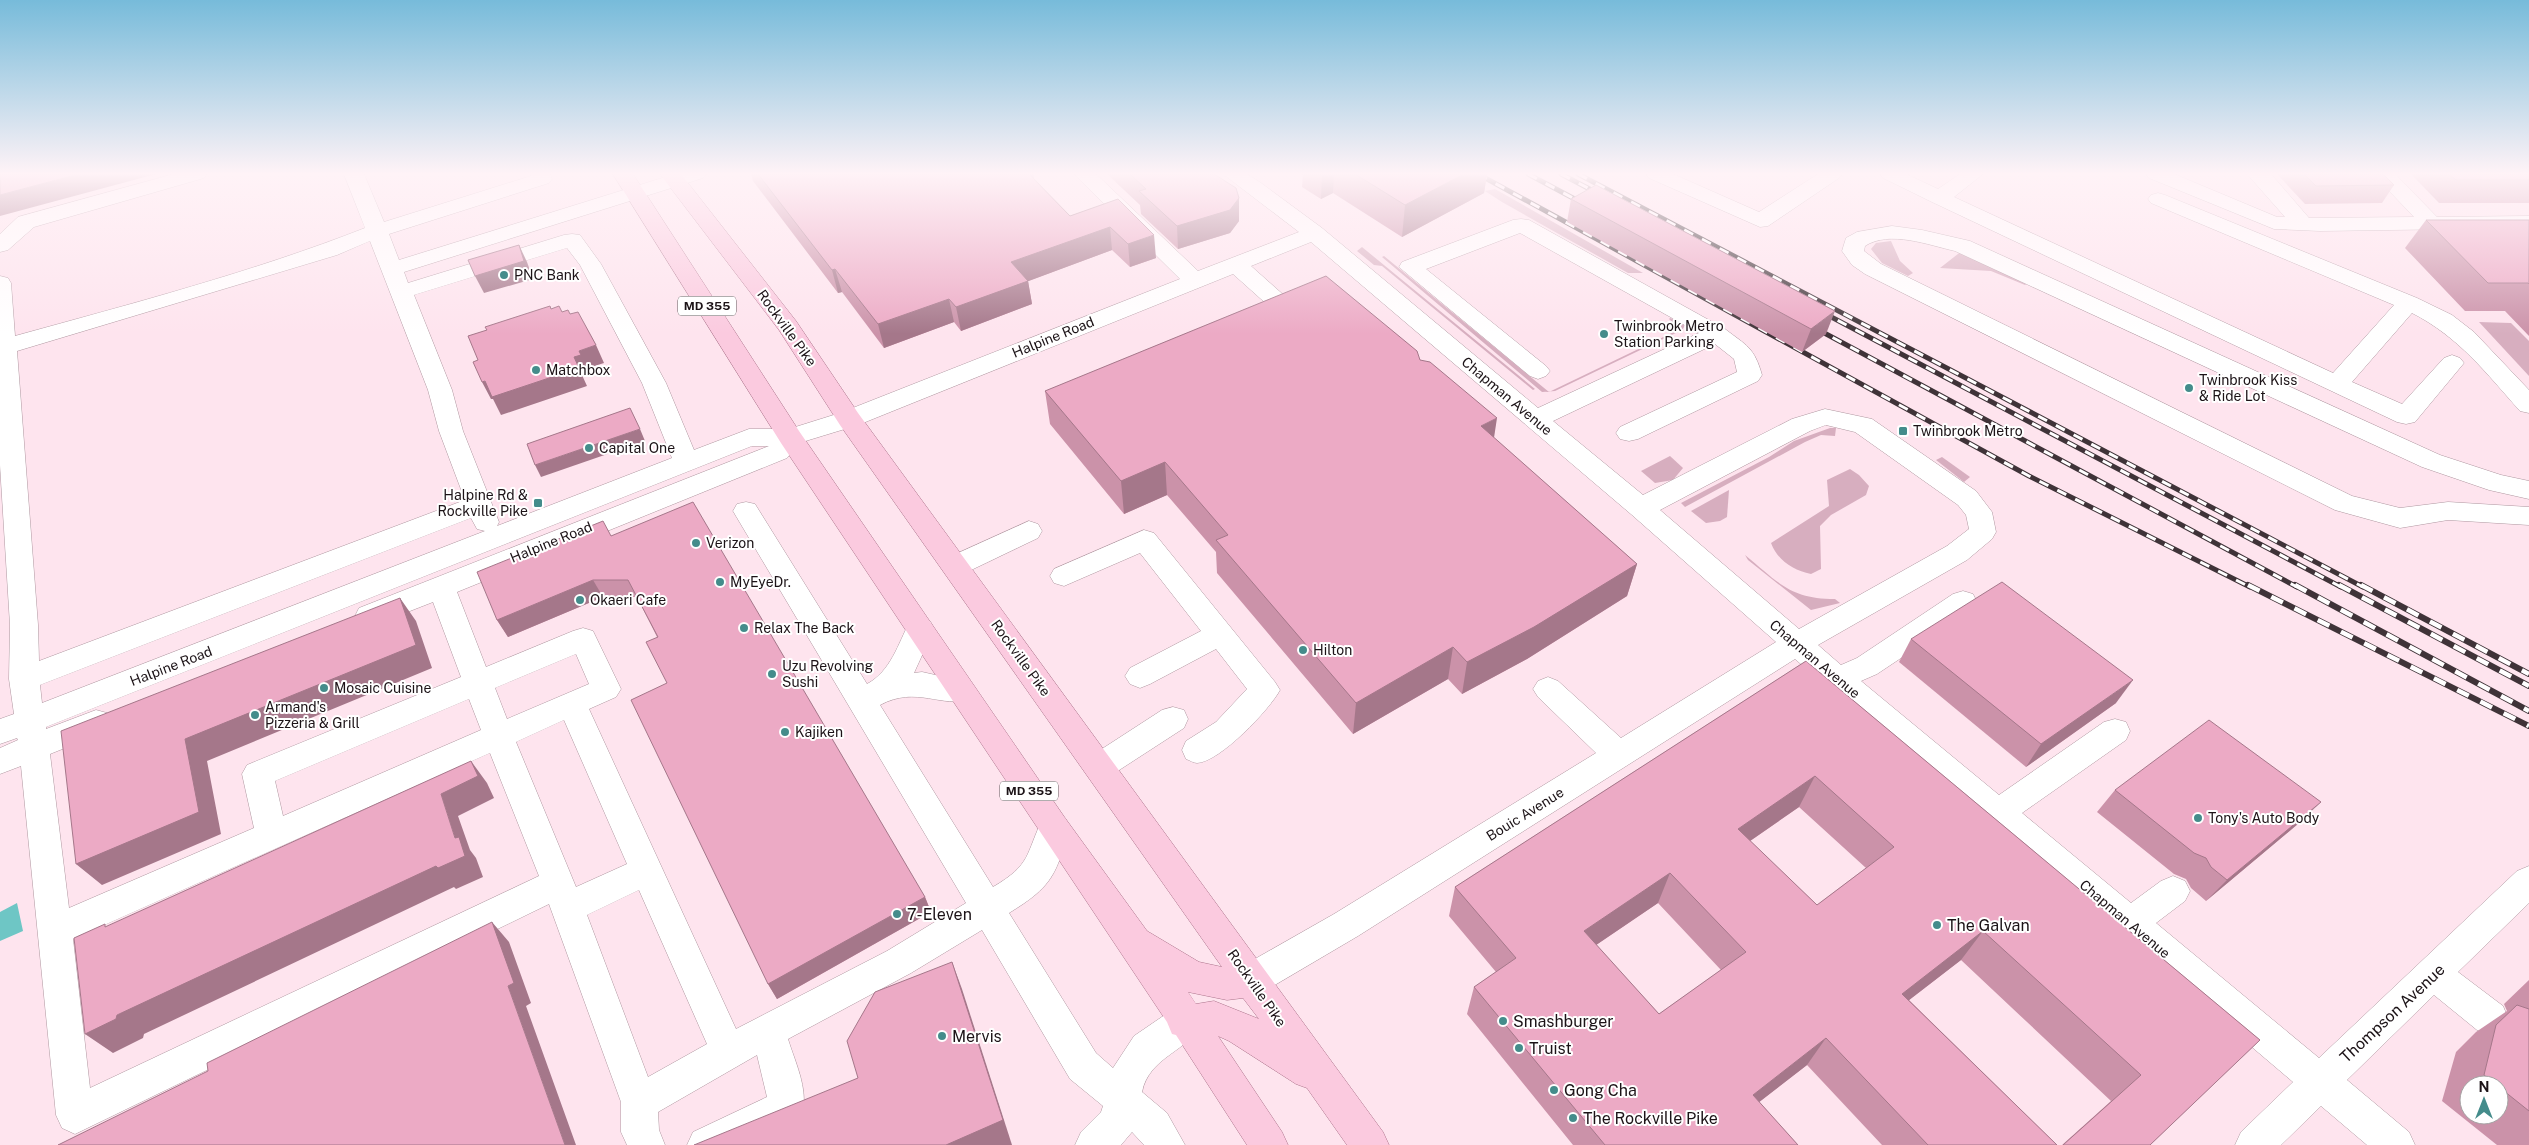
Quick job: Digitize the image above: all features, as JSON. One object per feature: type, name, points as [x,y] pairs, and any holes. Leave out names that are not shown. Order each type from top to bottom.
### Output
[{"type":"main road","name":"MD 355","points":[[661,227],[790,437],[1054,828],[1134,941],[1269,1145]]},
{"type":"main road","name":"Rockville Pike","points":[[717,227],[788,326],[850,419],[1319,1077],[1370,1145]]},
{"type":"main road","points":[[1134,941],[1192,977],[1227,984],[1251,980]]},
{"type":"main road","points":[[1186,1022],[1214,1018],[1241,1028],[1319,1077]]},
{"type":"street","points":[[0,245],[20,227]]},
{"type":"street","points":[[376,227],[440,390],[450,431],[492,540]]},
{"type":"street","points":[[4,347],[117,315],[320,253],[388,227]]},
{"type":"street","points":[[389,261],[490,227]]},
{"type":"street","points":[[1139,227],[1195,281]]},
{"type":"street","name":"Chapman Avenue","points":[[1307,227],[1461,369],[1535,419],[1838,679],[2396,1145]]},
{"type":"street","points":[[1516,227],[1410,268],[1538,370]]},
{"type":"street","points":[[1526,227],[1717,334],[1745,356],[1750,375],[1629,433]]},
{"type":"street","points":[[2001,227],[2406,416],[2452,363]]},
{"type":"street","points":[[2227,227],[2409,303],[2444,320],[2466,337],[2529,405]]},
{"type":"street","points":[[2529,490],[2498,484],[2431,462],[1962,246],[1914,236],[1881,232],[1862,236],[1854,243],[1853,251],[1860,260],[1873,268],[2344,502],[2400,518],[2448,511],[2529,516]]},
{"type":"street","name":"Halpine Road","points":[[0,761],[33,733],[492,540],[755,436],[790,437],[850,419],[1314,233]]},
{"type":"street","points":[[402,292],[572,240],[590,264],[654,384],[687,463]]},
{"type":"street","points":[[1236,265],[1279,303]]},
{"type":"street","points":[[0,283],[24,625],[24,679],[33,733],[76,1115],[563,895],[647,870]]},
{"type":"street","points":[[2337,384],[2409,303]]},
{"type":"street","points":[[1535,419],[1717,334]]},
{"type":"street","name":"Bouic Avenue","points":[[1251,980],[1346,925],[1797,644],[1972,543],[1983,532],[1982,518],[1975,506],[1958,491],[1863,425],[1825,417],[1801,425],[1641,508]]},
{"type":"street","name":"Halpine Road","points":[[340,627],[442,588],[778,452],[790,437]]},
{"type":"street","points":[[2431,462],[2444,481],[2448,511]]},
{"type":"street","points":[[24,679],[479,506]]},
{"type":"street","points":[[746,511],[874,694],[987,908],[1083,1066],[1154,1126],[1166,1145]]},
{"type":"street","points":[[955,566],[1029,531]]},
{"type":"street","points":[[1064,576],[1144,540],[1265,690],[1226,731],[1197,750]]},
{"type":"street","points":[[442,588],[477,683],[563,895],[639,1102],[640,1132],[646,1145]]},
{"type":"street","points":[[1838,679],[1867,666],[1963,602]]},
{"type":"street","points":[[874,694],[907,660],[920,629]]},
{"type":"street","points":[[1140,676],[1220,634]]},
{"type":"street","points":[[56,930],[272,836],[606,689],[583,640],[258,774],[272,836]]},
{"type":"street","points":[[874,694],[922,684],[961,691]]},
{"type":"street","points":[[1548,688],[1619,755]]},
{"type":"street","points":[[572,704],[728,1052]]},
{"type":"street","name":"Halpine Road","points":[[0,732],[33,733],[118,714]]},
{"type":"street","points":[[1099,767],[1173,719]]},
{"type":"street","points":[[1998,813],[2115,730]]},
{"type":"street","points":[[639,1102],[768,1030],[899,962],[1024,886],[1042,865],[1054,828]]},
{"type":"street","name":"Thompson Avenue","points":[[2254,1145],[2529,881]]},
{"type":"street","points":[[2130,923],[2173,891]]},
{"type":"street","points":[[2434,974],[2490,1018]]},
{"type":"street","points":[[1094,1145],[1118,1122],[1126,1080],[1147,1048],[1186,1022]]},
{"type":"street","points":[[706,1145],[786,1107],[784,1085],[768,1030]]},
{"type":"shaded area","points":[[1547,227],[1563,227],[1643,273],[1628,273]]},
{"type":"shaded area","points":[[1891,241],[1900,261],[1913,273],[1908,276],[1882,263],[1871,249],[1876,243]]},
{"type":"shaded area","points":[[1362,247],[1535,389],[1533,390],[1382,266],[1374,265],[1357,251]]},
{"type":"shaded area","points":[[1963,250],[2029,282],[2025,285],[1991,271],[1940,268]]},
{"type":"shaded area","points":[[1384,256],[1548,392],[1542,392],[1382,257]]},
{"type":"shaded area","points":[[1670,318],[1686,324],[1682,330],[1555,391],[1550,391],[1680,329]]},
{"type":"shaded area","points":[[2479,322],[2511,323],[2529,341],[2529,376]]},
{"type":"shaded area","points":[[1830,428],[1836,428],[1835,436],[1821,435],[1685,507],[1681,503],[1769,457],[1794,441]]},
{"type":"shaded area","points":[[1670,456],[1683,468],[1673,480],[1655,483],[1641,471]]},
{"type":"shaded area","points":[[1942,457],[1970,477],[1964,482],[1936,460]]},
{"type":"shaded area","points":[[1850,469],[1859,475],[1869,486],[1866,495],[1831,515],[1820,526],[1821,569],[1811,574],[1787,564],[1778,555],[1771,543],[1829,506],[1827,480]]},
{"type":"shaded area","points":[[1729,490],[1727,517],[1720,521],[1706,523],[1691,511]]},
{"type":"shaded area","points":[[1745,555],[1776,581],[1795,592],[1807,596],[1835,599],[1840,603],[1811,610],[1748,560]]},
{"type":"water","points":[[17,903],[23,931],[0,941],[0,912]]},
{"type":"building","points":[[799,227],[1109,227],[1011,262],[1028,281],[956,307],[949,299],[878,324],[835,269],[832,270]]},
{"type":"building","points":[[1110,227],[1146,227],[1154,235],[1128,244]]},
{"type":"building","points":[[1623,227],[1676,227],[1835,311],[1811,329]]},
{"type":"building","points":[[2433,227],[2529,227],[2529,284],[2488,283]]},
{"type":"building","points":[[519,245],[524,261],[475,276],[468,260]]},
{"type":"building","points":[[1326,276],[1417,351],[1420,360],[1430,362],[1497,418],[1481,426],[1637,564],[1534,627],[1467,662],[1453,647],[1356,703],[1216,540],[1228,535],[1165,462],[1121,481],[1045,391]]},
{"type":"building","name":"Matchbox","points":[[550,306],[551,309],[559,306],[562,312],[568,310],[570,314],[578,312],[596,345],[579,351],[581,355],[574,357],[579,368],[492,397],[485,381],[482,382],[473,362],[478,360],[468,336],[487,330],[485,327]]},
{"type":"building","points":[[630,408],[640,429],[535,465],[527,444]]},
{"type":"building","points":[[693,502],[925,897],[768,984],[631,700],[667,683],[646,642],[658,637],[628,580],[593,580],[497,620],[477,572],[603,521],[611,536]]},
{"type":"building","points":[[2002,582],[2133,680],[2041,744],[1911,639]]},
{"type":"building","points":[[400,598],[416,645],[185,739],[199,812],[76,864],[61,731]]},
{"type":"building","name":"The Galvan","points":[[1806,661],[2260,1040],[2150,1145],[2063,1145],[2141,1075],[1983,931],[1902,994],[2057,1145],[1928,1145],[1826,1038],[1753,1095],[1798,1145],[1605,1145],[1474,987],[1516,958],[1455,887]],"holes":[[[1815,776],[1894,847],[1817,905],[1738,829]],[[1670,873],[1746,952],[1659,1014],[1584,931]]]},
{"type":"building","name":"Tony's Auto Body","points":[[2209,720],[2321,802],[2227,880],[2211,867],[2206,858],[2194,853],[2115,790]]},
{"type":"building","points":[[471,761],[478,776],[441,794],[455,838],[459,837],[465,856],[438,868],[436,866],[117,1015],[116,1019],[85,1034],[74,938],[105,924],[105,927]]},
{"type":"building","points":[[492,922],[514,983],[508,986],[565,1145],[58,1145],[208,1071],[207,1063]]},
{"type":"building","points":[[952,962],[1003,1120],[946,1145],[694,1145],[858,1078],[847,1041],[875,992]]},
{"type":"building","points":[[2517,1005],[2529,1009],[2529,1111],[2509,1095],[2509,1075],[2484,1075],[2496,1025]]},
{"type":"railway","points":[[1575,227],[2029,476],[2250,587]]},
{"type":"railway","points":[[1680,227],[2363,587]]},
{"type":"railway","points":[[1820,311],[2341,587]]},
{"type":"railway","points":[[1815,328],[2297,587]]},
{"type":"railway","points":[[2248,585],[2529,726]]},
{"type":"railway","points":[[2295,585],[2529,711]]},
{"type":"railway","points":[[2339,585],[2529,686]]},
{"type":"railway","points":[[2361,585],[2529,674]]},
{"type":"place","name":"PNC Bank","points":[[504,275]]},
{"type":"place","name":"Twinbrook Metro Station Parking","points":[[1604,334]]},
{"type":"place","name":"Matchbox","points":[[536,370]]},
{"type":"place","name":"Twinbrook Kiss & Ride Lot","points":[[2189,388]]},
{"type":"place","name":"Twinbrook Metro","points":[[1903,431]]},
{"type":"place","name":"Capital One","points":[[589,448]]},
{"type":"place","name":"Halpine Rd & Rockville Pike","points":[[538,503]]},
{"type":"place","name":"Verizon","points":[[696,543]]},
{"type":"place","name":"MyEyeDr.","points":[[720,582]]},
{"type":"place","name":"Okaeri Cafe","points":[[580,600]]},
{"type":"place","name":"Relax The Back","points":[[744,628]]},
{"type":"place","name":"Hilton","points":[[1303,650]]},
{"type":"place","name":"Uzu Revolving Sushi","points":[[772,674]]},
{"type":"place","name":"Mosaic Cuisine","points":[[324,688]]},
{"type":"place","name":"Armand's Pizzeria & Grill","points":[[255,715]]},
{"type":"place","name":"Kajiken","points":[[785,732]]},
{"type":"place","name":"Tony's Auto Body","points":[[2198,818]]},
{"type":"place","name":"7-Eleven","points":[[897,914]]},
{"type":"place","name":"The Galvan","points":[[1937,925]]},
{"type":"place","name":"Smashburger","points":[[1503,1021]]},
{"type":"place","name":"Mervis","points":[[942,1036]]},
{"type":"place","name":"Truist","points":[[1519,1048]]},
{"type":"place","name":"Gong Cha","points":[[1554,1090]]},
{"type":"place","name":"The Rockville Pike","points":[[1573,1118]]}]
